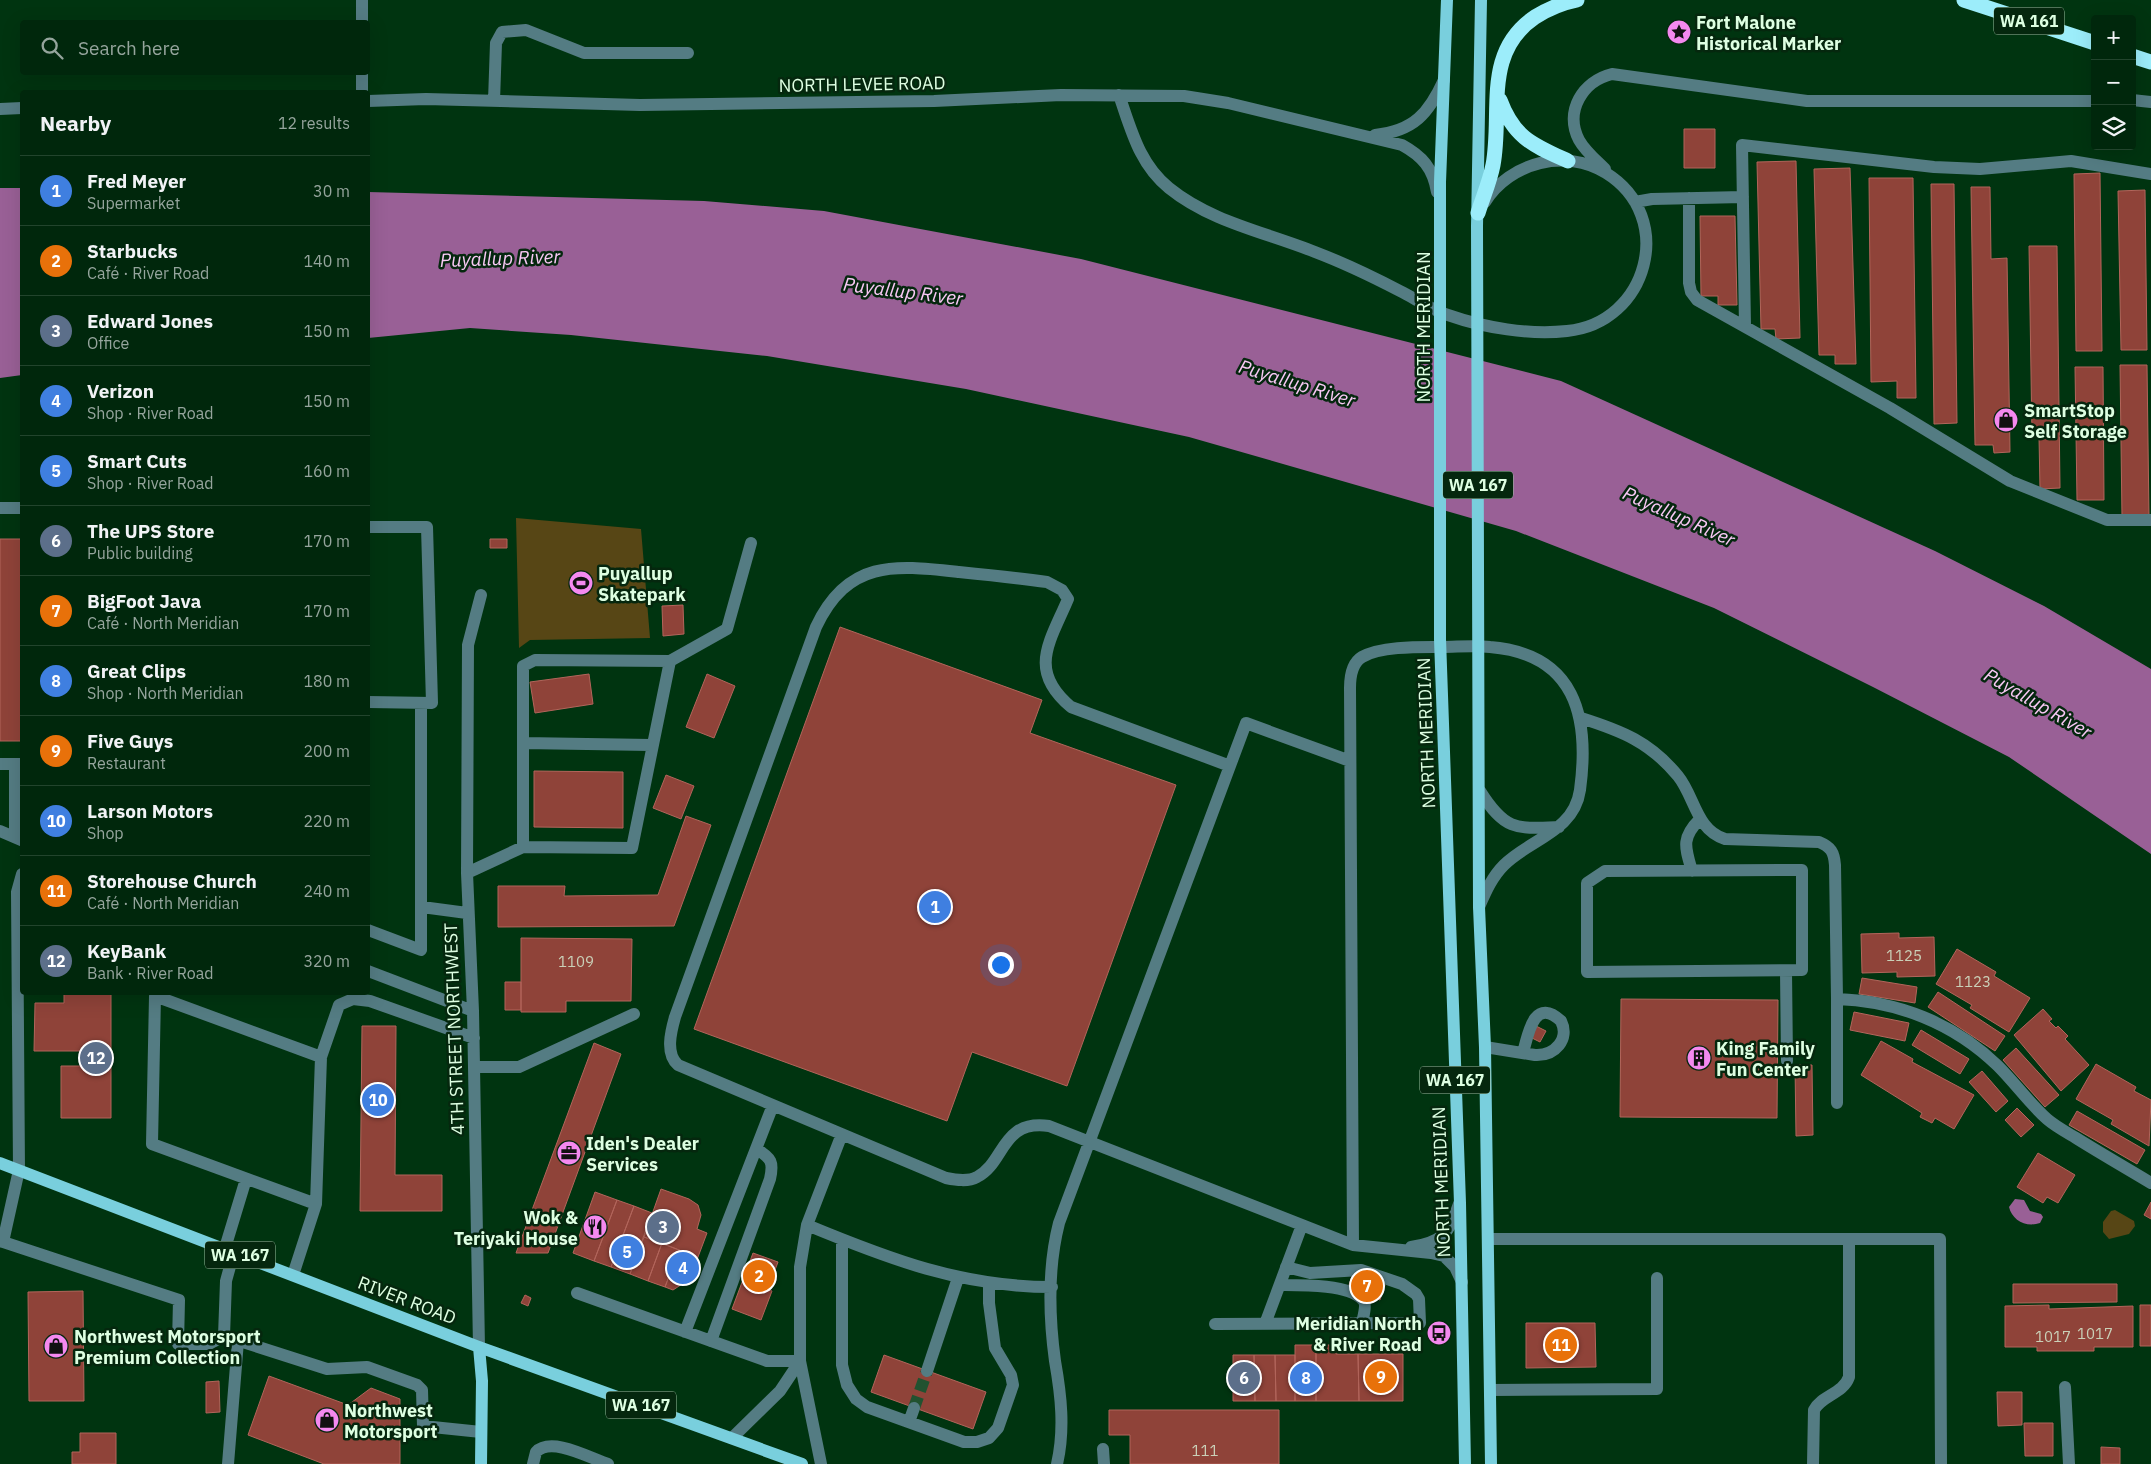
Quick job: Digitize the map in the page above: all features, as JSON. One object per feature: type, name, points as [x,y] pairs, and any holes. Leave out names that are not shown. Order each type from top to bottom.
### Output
[{"type":"highway","name":"WA 167","points":[[1478,220],[1493,165],[1501,61],[1512,38],[1524,25],[1547,9],[1577,0]]},
{"type":"highway","name":"WA 161","points":[[1964,0],[2091,42]]},
{"type":"highway","points":[[2136,57],[2151,62]]},
{"type":"highway","points":[[1498,95],[1507,118],[1515,130],[1538,147],[1568,160]]},
{"type":"main road","name":"NORTH MERIDIAN","points":[[1447,0],[1440,206],[1442,709],[1460,1203],[1465,1464]]},
{"type":"main road","points":[[1478,220],[1477,148],[1481,0]]},
{"type":"main road","name":"WA 167","points":[[1478,220],[1479,906],[1484,1047],[1491,1464]]},
{"type":"main road","name":"RIVER ROAD","points":[[0,1163],[479,1347],[732,1438],[782,1461],[802,1464]]},
{"type":"main road","name":"4TH STREET NORTHWEST","points":[[479,1347],[482,1381],[482,1464]]},
{"type":"street","points":[[362,0],[362,20]]},
{"type":"street","points":[[494,101],[496,43],[502,32],[526,30],[584,53],[688,53]]},
{"type":"street","points":[[1119,95],[1141,156],[1150,170],[1168,187],[1194,206],[1222,220],[1317,253],[1376,279],[1447,315],[1486,325],[1520,330],[1565,332],[1592,326],[1615,312],[1633,292],[1644,268],[1646,254],[1644,227],[1635,202],[1580,142],[1575,131],[1575,109],[1585,90],[1594,81],[1612,74],[1807,101],[2091,101]]},
{"type":"street","points":[[362,75],[362,90]]},
{"type":"street","points":[[1353,134],[1391,134],[1410,126],[1433,103],[1444,80]]},
{"type":"street","name":"NORTH LEVEE ROAD","points":[[370,100],[640,105],[934,101],[1062,95],[1184,96],[1228,103],[1353,134]]},
{"type":"street","points":[[2136,100],[2151,102]]},
{"type":"street","points":[[0,109],[20,108]]},
{"type":"street","points":[[1353,134],[1402,144],[1419,154],[1430,167],[1436,180],[1440,206]]},
{"type":"street","points":[[1745,326],[1742,146],[1934,167],[1980,169],[2071,162],[2151,174]]},
{"type":"street","points":[[1478,220],[1501,182],[1533,164],[1568,160],[1594,167],[1618,182]]},
{"type":"street","points":[[1635,202],[1743,197]]},
{"type":"street","points":[[1690,198],[1689,283],[1691,292],[1697,300],[1890,408],[2010,481],[2107,520],[2151,520]]},
{"type":"street","points":[[0,508],[20,508]]},
{"type":"street","points":[[370,527],[427,527],[432,703],[370,702]]},
{"type":"street","points":[[523,847],[523,666],[535,660],[670,661],[727,629],[751,544]]},
{"type":"street","points":[[1230,766],[1072,707],[1061,698],[1050,684],[1044,659],[1068,599],[1062,590],[1048,582],[901,567],[872,571],[842,590],[821,616],[816,627],[671,1034],[672,1054],[678,1065],[946,1178],[956,1180],[979,1176],[1012,1136],[1033,1126],[1049,1126],[1353,1245],[1444,1256],[1455,1267],[1462,1282]]},
{"type":"street","name":"4TH STREET NORTHWEST","points":[[479,1347],[474,1038],[467,913],[467,873],[468,645],[481,595]]},
{"type":"street","points":[[1353,1245],[1350,678],[1356,663],[1362,657],[1376,652],[1416,648],[1488,646],[1519,652],[1541,660],[1558,673],[1569,687],[1581,718],[1580,793],[1573,812],[1559,827],[1506,863],[1491,879],[1479,906]]},
{"type":"street","points":[[467,873],[523,847],[632,848],[670,661]]},
{"type":"street","points":[[370,931],[421,950],[421,703]]},
{"type":"street","points":[[1581,718],[1610,727],[1642,742],[1679,778],[1691,796],[1700,819],[1707,829],[1716,836],[1725,839],[1806,840],[1828,845],[1834,853],[1837,1103]]},
{"type":"street","points":[[1057,1464],[1062,1408],[1054,1347],[1052,1286],[1054,1244],[1059,1223],[1246,723],[1350,762]]},
{"type":"street","points":[[523,743],[652,746]]},
{"type":"street","points":[[0,764],[19,764],[19,839],[0,832]]},
{"type":"street","points":[[1480,791],[1490,807],[1510,824],[1533,829],[1559,827]]},
{"type":"street","points":[[1692,871],[1686,852],[1687,836],[1689,830],[1700,819]]},
{"type":"street","points":[[1802,870],[1802,970],[1786,970],[1587,972],[1587,883],[1606,871],[1802,870]]},
{"type":"street","points":[[20,885],[17,892],[20,990],[19,1170],[1,1242],[179,1300],[178,1344],[209,1344],[224,1336],[327,1368],[367,1367],[417,1385],[422,1390],[423,1426],[482,1432]]},
{"type":"street","points":[[422,907],[467,913]]},
{"type":"street","points":[[1786,970],[1787,1061]]},
{"type":"street","points":[[370,972],[473,1011]]},
{"type":"street","points":[[316,1204],[152,1144],[156,996],[321,1057]]},
{"type":"street","points":[[293,1275],[316,1204],[321,1057],[339,1005],[353,999],[370,1001],[474,1038]]},
{"type":"street","points":[[1836,999],[1862,1000],[1893,1006],[1922,1015],[1947,1028],[1975,1046],[1998,1066],[2049,1120],[2151,1183]]},
{"type":"street","points":[[474,1067],[519,1067],[634,1014]]},
{"type":"street","points":[[1484,1047],[1522,1053]]},
{"type":"street","points":[[685,1332],[773,1105]]},
{"type":"street","points":[[821,1464],[800,1360],[800,1267],[807,1225],[842,1134]]},
{"type":"street","points":[[711,1341],[773,1167],[770,1158],[757,1148]]},
{"type":"street","points":[[224,1336],[229,1250],[246,1179]]},
{"type":"street","points":[[1392,1249],[1427,1244],[1442,1236],[1448,1230],[1460,1203]]},
{"type":"street","points":[[807,1225],[906,1264],[958,1278],[990,1284],[1052,1286]]},
{"type":"street","points":[[1265,1324],[1302,1225]]},
{"type":"street","points":[[1813,1464],[1814,1410],[1818,1404],[1841,1389],[1849,1376],[1849,1238]]},
{"type":"street","points":[[1488,1239],[1940,1238],[1942,1464]]},
{"type":"street","points":[[842,1240],[842,1365],[847,1385],[856,1399],[867,1407],[964,1442],[984,1440],[995,1433],[1013,1386],[1011,1375],[995,1348],[989,1303],[990,1284]]},
{"type":"street","points":[[1215,1324],[1420,1323],[1419,1299],[1416,1294],[1402,1284],[1361,1270],[1310,1273],[1286,1267]]},
{"type":"street","points":[[927,1371],[958,1278]]},
{"type":"street","points":[[1490,1390],[1657,1389],[1656,1278]]},
{"type":"street","points":[[1280,1285],[1326,1286],[1363,1300],[1365,1303],[1362,1323]]},
{"type":"street","points":[[577,1293],[767,1362],[800,1360]]},
{"type":"street","points":[[228,1464],[238,1341]]},
{"type":"street","points":[[732,1438],[780,1391],[800,1360]]},
{"type":"street","points":[[2064,1387],[2069,1464]]},
{"type":"street","points":[[909,1422],[914,1408]]},
{"type":"street","points":[[533,1464],[536,1452],[548,1445],[559,1446],[608,1464]]},
{"type":"street","points":[[1103,1448],[1104,1464]]},
{"type":"shaded area","name":"Puyallup Skatepark","points":[[516,518],[641,529],[650,638],[530,640],[519,648]]},
{"type":"shaded area","points":[[2115,1210],[2134,1221],[2135,1226],[2129,1234],[2109,1239],[2103,1232],[2103,1222],[2111,1211]]},
{"type":"water","points":[[0,188],[20,188],[20,375],[0,378]]},
{"type":"water","name":"Puyallup River","points":[[370,192],[704,201],[824,211],[1081,259],[1561,381],[1935,551],[2044,606],[2151,669],[2151,854],[2009,757],[1873,687],[1714,608],[1516,531],[1189,437],[966,389],[767,356],[571,335],[470,328],[370,338]]},
{"type":"water","points":[[2015,1199],[2024,1200],[2030,1211],[2041,1214],[2043,1217],[2040,1223],[2025,1224],[2016,1219],[2009,1207]]},
{"type":"building","points":[[1684,129],[1715,129],[1715,168],[1684,168]]},
{"type":"building","points":[[1796,161],[1800,338],[1776,339],[1775,329],[1761,329],[1757,162]]},
{"type":"building","points":[[1850,168],[1856,364],[1835,364],[1835,355],[1819,355],[1814,169]]},
{"type":"building","points":[[2100,173],[2102,351],[2076,351],[2074,174]]},
{"type":"building","points":[[1869,178],[1913,178],[1916,398],[1897,398],[1897,381],[1871,382]]},
{"type":"building","points":[[1931,184],[1954,184],[1957,423],[1934,424]]},
{"type":"building","points":[[1971,187],[1990,187],[1991,259],[2007,258],[2010,452],[1994,453],[1993,445],[1975,445]]},
{"type":"building","points":[[2145,190],[2147,350],[2121,350],[2118,191]]},
{"type":"building","points":[[1700,216],[1735,216],[1737,305],[1718,305],[1718,296],[1701,296]]},
{"type":"building","points":[[2029,246],[2057,246],[2060,488],[2040,489],[2039,437],[2032,437]]},
{"type":"building","points":[[2120,365],[2147,365],[2149,517],[2122,517]]},
{"type":"building","points":[[2075,367],[2103,367],[2104,500],[2077,500]]},
{"type":"building","points":[[0,539],[20,539],[20,741],[0,741]]},
{"type":"building","points":[[490,539],[507,539],[507,548],[490,548]]},
{"type":"building","points":[[683,605],[684,634],[663,636],[662,606]]},
{"type":"building","points":[[840,627],[1042,700],[1030,733],[1176,785],[1067,1086],[972,1052],[947,1121],[694,1029]]},
{"type":"building","points":[[589,674],[593,704],[535,713],[530,682]]},
{"type":"building","points":[[707,674],[735,686],[714,738],[686,727]]},
{"type":"building","points":[[534,771],[623,772],[623,828],[534,827]]},
{"type":"building","points":[[666,775],[694,786],[681,819],[653,808]]},
{"type":"building","points":[[686,816],[711,825],[674,926],[498,927],[498,886],[565,886],[564,896],[658,895]]},
{"type":"building","points":[[1899,933],[1899,938],[1934,937],[1935,976],[1897,977],[1897,972],[1862,973],[1861,934]]},
{"type":"building","points":[[521,938],[632,939],[631,1001],[566,1001],[566,1012],[521,1012]]},
{"type":"building","points":[[1957,949],[1996,972],[1994,976],[2030,998],[2009,1032],[1970,1008],[1972,1005],[1936,984]]},
{"type":"building","points":[[1862,978],[1917,987],[1915,1003],[1859,994]]},
{"type":"building","points":[[505,982],[521,982],[521,1010],[505,1010]]},
{"type":"building","points":[[1938,992],[2005,1036],[1995,1051],[1928,1007]]},
{"type":"building","points":[[64,995],[111,995],[111,1118],[61,1118],[61,1066],[82,1066],[82,1051],[34,1051],[35,1003],[64,1003]]},
{"type":"building","name":"King Family Fun Center","points":[[1621,999],[1778,1000],[1777,1118],[1620,1117]]},
{"type":"building","points":[[2043,1009],[2052,1019],[2049,1021],[2056,1028],[2058,1026],[2068,1036],[2065,1039],[2089,1065],[2061,1091],[2014,1035]]},
{"type":"building","points":[[1854,1012],[1909,1023],[1905,1041],[1850,1030]]},
{"type":"building","points":[[362,1026],[396,1026],[395,1175],[442,1175],[442,1211],[360,1211]]},
{"type":"building","points":[[1536,1026],[1546,1031],[1540,1042],[1530,1037]]},
{"type":"building","points":[[1921,1030],[1969,1059],[1960,1074],[1912,1045]]},
{"type":"building","points":[[1881,1041],[1913,1059],[1912,1062],[1974,1095],[1954,1129],[1935,1118],[1932,1123],[1920,1117],[1922,1113],[1861,1075]]},
{"type":"building","name":"Iden's Dealer Services","points":[[594,1043],[621,1054],[548,1253],[516,1253]]},
{"type":"building","points":[[2016,1048],[2059,1095],[2045,1107],[2003,1060]]},
{"type":"building","points":[[2096,1064],[2136,1087],[2134,1091],[2151,1100],[2149,1146],[2111,1124],[2113,1120],[2076,1099]]},
{"type":"building","points":[[1795,1065],[1812,1065],[1813,1135],[1796,1136]]},
{"type":"building","points":[[1982,1071],[2008,1101],[1996,1112],[1969,1082]]},
{"type":"building","points":[[2017,1108],[2034,1125],[2021,1137],[2005,1120]]},
{"type":"building","points":[[2077,1111],[2145,1150],[2137,1164],[2069,1125]]},
{"type":"building","points":[[2038,1153],[2075,1175],[2058,1203],[2047,1197],[2043,1203],[2017,1187]]},
{"type":"building","points":[[661,1189],[689,1199],[698,1205],[701,1215],[697,1229],[707,1233],[698,1257],[644,1237]]},
{"type":"building","name":"Wok & Teriyaki House","points":[[595,1192],[617,1200],[594,1261],[573,1253]]},
{"type":"building","points":[[617,1200],[634,1206],[611,1267],[594,1261]]},
{"type":"building","points":[[2151,1202],[2151,1219],[2144,1215]]},
{"type":"building","points":[[634,1206],[652,1213],[630,1274],[611,1267]]},
{"type":"building","points":[[644,1237],[662,1243],[648,1281],[630,1274]]},
{"type":"building","points":[[662,1243],[679,1250],[665,1287],[648,1281]]},
{"type":"building","points":[[679,1250],[698,1257],[690,1279],[673,1290],[665,1287]]},
{"type":"building","points":[[753,1253],[778,1262],[768,1289],[772,1291],[761,1320],[732,1309]]},
{"type":"building","points":[[1353,1273],[1385,1285],[1380,1300],[1348,1288]]},
{"type":"building","points":[[2013,1284],[2117,1284],[2117,1302],[2013,1303]]},
{"type":"building","name":"Northwest Motorsport Premium Collection","points":[[83,1291],[84,1401],[29,1401],[28,1292]]},
{"type":"building","points":[[525,1295],[531,1298],[528,1306],[521,1303]]},
{"type":"building","points":[[2049,1305],[2049,1309],[2133,1306],[2133,1347],[2094,1347],[2094,1351],[2037,1351],[2037,1347],[2005,1347],[2005,1306]]},
{"type":"building","points":[[2140,1305],[2151,1305],[2151,1346],[2140,1346]]},
{"type":"building","points":[[1526,1323],[1595,1323],[1596,1367],[1526,1368]]},
{"type":"building","points":[[1295,1345],[1316,1345],[1316,1401],[1295,1401]]},
{"type":"building","points":[[1316,1345],[1336,1345],[1336,1354],[1358,1354],[1359,1401],[1316,1401]]},
{"type":"building","points":[[1358,1354],[1403,1354],[1403,1401],[1359,1401]]},
{"type":"building","points":[[884,1355],[986,1392],[973,1429],[871,1392]]},
{"type":"building","points":[[1233,1355],[1254,1355],[1255,1401],[1233,1401]]},
{"type":"building","points":[[1254,1355],[1275,1355],[1276,1401],[1255,1401]]},
{"type":"building","points":[[1275,1355],[1295,1355],[1295,1401],[1276,1401]]},
{"type":"building","name":"Northwest Motorsport","points":[[269,1376],[348,1405],[371,1388],[400,1399],[400,1464],[324,1464],[248,1435]]},
{"type":"building","points":[[219,1381],[220,1412],[206,1413],[206,1382]]},
{"type":"building","points":[[1997,1392],[2022,1392],[2022,1425],[1998,1426]]},
{"type":"building","points":[[1109,1410],[1279,1410],[1279,1464],[1130,1464],[1130,1435],[1109,1435]]},
{"type":"building","points":[[2024,1423],[2053,1423],[2053,1456],[2025,1456]]},
{"type":"building","points":[[80,1433],[116,1433],[116,1464],[72,1464],[72,1452],[80,1452]]},
{"type":"building","points":[[2101,1447],[2120,1448],[2120,1464],[2101,1464]]},
{"type":"tunnel","points":[[914,1408],[927,1371]]},
{"type":"place","name":"Fort Malone Historical Marker","points":[[1679,32]]},
{"type":"place","name":"SmartStop Self Storage","points":[[2006,420]]},
{"type":"place","name":"Puyallup Skatepark","points":[[581,583]]},
{"type":"place","name":"Fred Meyer","points":[[935,907]]},
{"type":"place","name":"KeyBank","points":[[96,1058]]},
{"type":"place","name":"King Family Fun Center","points":[[1699,1058]]},
{"type":"place","name":"Larson Motors","points":[[378,1100]]},
{"type":"place","name":"Iden's Dealer Services","points":[[569,1153]]},
{"type":"place","name":"Wok & Teriyaki House","points":[[595,1227]]},
{"type":"place","name":"Edward Jones","points":[[663,1227]]},
{"type":"place","name":"Smart Cuts","points":[[627,1252]]},
{"type":"place","name":"Verizon","points":[[683,1268]]},
{"type":"place","name":"Starbucks","points":[[759,1276]]},
{"type":"place","name":"BigFoot Java","points":[[1367,1286]]},
{"type":"place","name":"Meridian North & River Road","points":[[1439,1333]]},
{"type":"place","name":"Storehouse Church","points":[[1561,1345]]},
{"type":"place","name":"Northwest Motorsport Premium Collection","points":[[56,1346]]},
{"type":"place","name":"Five Guys","points":[[1381,1377]]},
{"type":"place","name":"The UPS Store","points":[[1244,1378]]},
{"type":"place","name":"Great Clips","points":[[1306,1378]]},
{"type":"place","name":"Northwest Motorsport","points":[[327,1420]]}]
